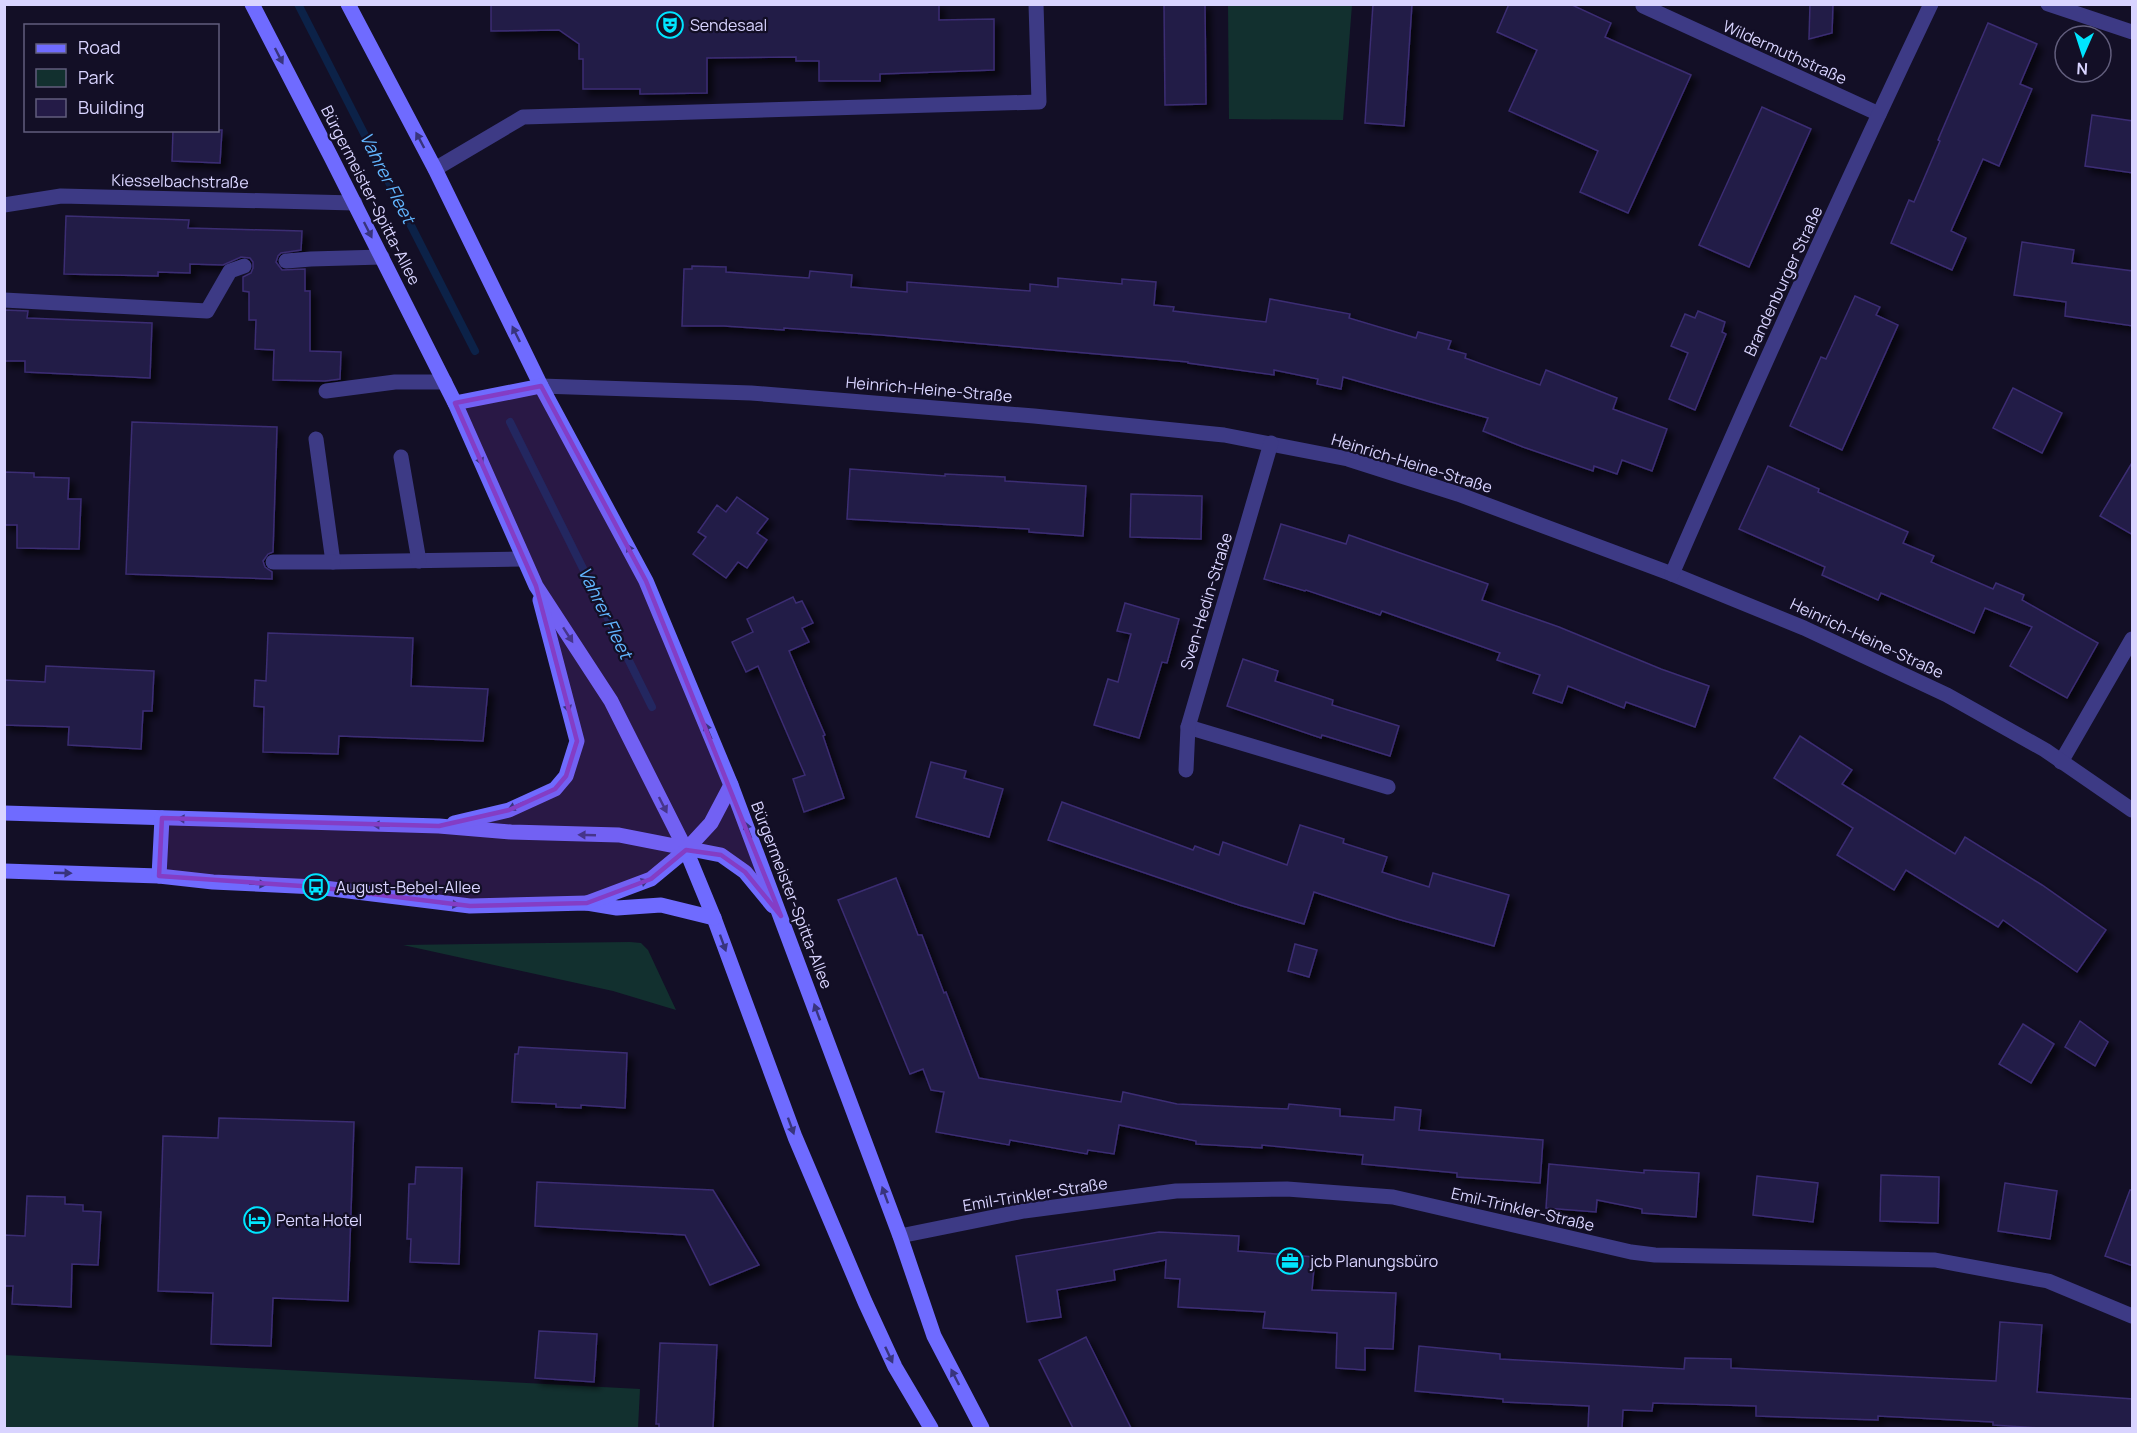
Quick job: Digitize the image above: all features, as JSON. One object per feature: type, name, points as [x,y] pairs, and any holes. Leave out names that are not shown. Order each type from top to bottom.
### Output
[{"type":"main road","name":"Bürgermeister-Spitta-Allee","points":[[252,4],[445,382],[536,586],[611,701],[686,850],[714,918],[795,1137],[864,1302],[895,1367],[931,1428]]},
{"type":"main road","name":"Bürgermeister-Spitta-Allee","points":[[348,4],[435,169],[542,386],[646,581],[731,785],[781,916],[900,1236],[934,1336],[982,1428]]},
{"type":"main road","points":[[455,403],[542,386]]},
{"type":"main road","points":[[440,826],[509,810],[555,789],[566,776],[577,741],[536,586]]},
{"type":"main road","points":[[587,903],[651,879],[686,850],[711,823],[731,785]]},
{"type":"main road","points":[[4,813],[440,826],[511,832],[619,835],[686,850],[721,855],[745,872],[781,916]]},
{"type":"main road","points":[[159,876],[162,818]]},
{"type":"main road","points":[[4,871],[159,876],[213,882],[316,887],[470,906],[587,903],[617,908],[661,905],[714,918]]},
{"type":"street","points":[[435,169],[523,117],[1039,102],[1036,4]]},
{"type":"street","name":"Brandenburger Straße","points":[[1672,574],[1742,412],[1931,4]]},
{"type":"street","points":[[2048,4],[2133,32]]},
{"type":"street","name":"Wildermuthstraße","points":[[1643,6],[1879,114]]},
{"type":"street","name":"Kiesselbachstraße","points":[[4,205],[61,196],[355,203]]},
{"type":"street","points":[[286,261],[310,258],[382,257]]},
{"type":"street","points":[[4,300],[207,311],[230,271],[244,266]]},
{"type":"street","points":[[326,391],[395,382],[445,382]]},
{"type":"street","name":"Heinrich-Heine-Straße","points":[[542,386],[762,394],[1034,416],[1224,435],[1348,459],[1458,494],[1672,574],[1804,628],[1947,695],[2045,750],[2133,810]]},
{"type":"street","points":[[316,439],[333,562]]},
{"type":"street","name":"Sven-Hedin-Straße","points":[[1186,770],[1188,727],[1271,443]]},
{"type":"street","points":[[401,457],[419,561]]},
{"type":"street","points":[[273,562],[523,559]]},
{"type":"street","points":[[2061,762],[2133,639]]},
{"type":"street","points":[[1188,727],[1388,787]]},
{"type":"street","name":"Emil-Trinkler-Straße","points":[[900,1236],[1024,1211],[1176,1191],[1294,1189],[1393,1197],[1631,1252],[1655,1255],[1935,1260],[2048,1281],[2133,1317]]},
{"type":"highlighted area","points":[[541,386],[646,581],[781,916],[745,872],[721,855],[686,850],[651,879],[587,903],[470,906],[316,887],[159,876],[162,818],[439,826],[509,810],[555,789],[566,776],[577,741],[536,586],[455,403]]},
{"type":"green space","points":[[1228,5],[1352,5],[1343,120],[1229,119]]},
{"type":"green space","points":[[641,943],[648,950],[676,1010],[613,991],[403,945]]},
{"type":"green space","points":[[4,1355],[640,1389],[638,1428],[5,1428]]},
{"type":"building","points":[[491,4],[939,4],[939,20],[994,19],[994,70],[880,74],[880,81],[819,81],[819,61],[796,61],[796,57],[707,58],[707,93],[640,94],[640,89],[583,89],[583,59],[579,59],[579,44],[559,30],[491,31]]},
{"type":"building","points":[[1164,4],[1205,4],[1206,104],[1165,105]]},
{"type":"building","points":[[1373,4],[1412,4],[1404,126],[1365,123]]},
{"type":"building","points":[[1509,4],[1570,4],[1611,23],[1605,37],[1691,75],[1628,213],[1580,192],[1598,151],[1509,111],[1537,50],[1497,32]]},
{"type":"building","points":[[1810,4],[1833,4],[1832,33],[1809,39]]},
{"type":"building","points":[[1988,23],[2037,44],[2020,84],[2032,89],[1999,166],[1983,159],[1951,231],[1966,238],[1952,270],[1891,243],[1909,200],[1914,202]]},
{"type":"building","points":[[1762,107],[1811,129],[1749,267],[1699,245]]},
{"type":"building","points":[[2092,115],[2133,121],[2133,173],[2085,166]]},
{"type":"building","points":[[222,130],[220,163],[172,161],[173,132],[219,132]]},
{"type":"building","points":[[66,216],[189,220],[188,228],[302,231],[301,250],[281,253],[276,262],[282,270],[305,269],[305,291],[310,291],[310,351],[341,352],[340,379],[273,380],[274,350],[255,349],[256,320],[249,320],[249,292],[243,291],[243,277],[251,273],[253,268],[250,258],[241,257],[223,265],[190,264],[190,273],[158,272],[158,276],[64,274]]},
{"type":"building","points":[[2022,242],[2074,250],[2072,263],[2133,271],[2133,326],[2065,316],[2066,302],[2014,295]]},
{"type":"building","points":[[692,266],[726,267],[726,272],[809,278],[810,271],[852,275],[851,287],[907,292],[907,282],[1030,291],[1030,284],[1058,287],[1058,278],[1122,284],[1122,279],[1156,282],[1154,305],[1174,307],[1173,311],[1266,322],[1270,299],[1350,314],[1349,318],[1416,338],[1418,332],[1451,341],[1448,349],[1466,354],[1465,358],[1540,385],[1546,370],[1617,398],[1613,409],[1667,429],[1652,471],[1622,460],[1617,474],[1594,466],[1593,471],[1483,431],[1488,418],[1343,377],[1341,389],[1317,384],[1318,379],[1274,370],[1274,375],[1188,362],[881,335],[784,328],[784,330],[682,326],[684,269],[692,269]]},
{"type":"building","points":[[1855,296],[1880,307],[1876,315],[1898,325],[1842,450],[1790,426],[1821,357],[1826,359]]},
{"type":"building","points":[[4,310],[28,311],[27,318],[152,323],[150,378],[25,372],[25,361],[4,361]]},
{"type":"building","points":[[1698,311],[1725,322],[1722,332],[1726,334],[1695,410],[1669,399],[1688,353],[1671,346],[1685,314],[1695,318]]},
{"type":"building","points":[[2013,388],[2062,413],[2042,453],[1993,428]]},
{"type":"building","points":[[132,422],[277,427],[273,552],[268,554],[263,561],[265,567],[272,572],[272,579],[126,574]]},
{"type":"building","points":[[2133,461],[2133,535],[2100,516]]},
{"type":"building","points":[[1768,466],[1819,489],[1818,492],[1908,532],[1903,543],[1934,556],[1931,562],[1993,589],[1996,583],[2024,595],[2022,600],[2098,643],[2067,698],[2010,666],[2032,627],[1985,608],[1974,633],[1881,593],[1878,600],[1822,575],[1825,567],[1739,529]]},
{"type":"building","points":[[850,469],[945,476],[945,474],[1005,477],[1005,481],[1086,486],[1083,536],[1029,532],[1029,529],[847,519]]},
{"type":"building","points":[[4,472],[34,473],[34,477],[69,478],[68,499],[81,499],[79,549],[17,548],[17,525],[4,525]]},
{"type":"building","points":[[1131,494],[1202,496],[1201,539],[1130,537]]},
{"type":"building","points":[[737,497],[768,519],[757,533],[767,540],[747,568],[738,562],[726,578],[693,554],[706,537],[698,532],[717,505],[726,512]]},
{"type":"building","points":[[1281,524],[1346,544],[1349,535],[1488,584],[1482,600],[1559,627],[1709,686],[1695,727],[1626,702],[1624,708],[1568,686],[1562,703],[1533,693],[1540,675],[1497,660],[1500,653],[1382,611],[1380,615],[1306,590],[1264,579]]},
{"type":"building","points":[[793,597],[796,603],[802,601],[813,623],[802,628],[809,642],[789,651],[825,735],[823,736],[844,798],[804,812],[793,779],[805,775],[758,666],[746,672],[732,642],[753,632],[747,619]]},
{"type":"building","points":[[1125,603],[1179,619],[1167,663],[1162,662],[1139,738],[1094,725],[1108,679],[1118,682],[1131,634],[1117,631]]},
{"type":"building","points":[[268,633],[413,638],[411,686],[488,689],[483,741],[339,736],[338,754],[263,752],[264,707],[254,706],[255,680],[266,681]]},
{"type":"building","points":[[1243,659],[1278,671],[1275,681],[1333,700],[1332,705],[1399,726],[1390,756],[1322,735],[1321,738],[1227,706]]},
{"type":"building","points":[[46,666],[154,671],[152,711],[143,711],[141,749],[68,745],[69,727],[4,725],[4,680],[45,682]]},
{"type":"building","points":[[1800,736],[1852,770],[1842,784],[1955,854],[1965,837],[2042,885],[2106,930],[2077,972],[2003,920],[1998,927],[1906,870],[1894,890],[1837,855],[1853,828],[1774,778]]},
{"type":"building","points":[[931,762],[966,771],[964,778],[1003,789],[989,837],[916,817]]},
{"type":"building","points":[[1062,802],[1193,850],[1195,846],[1219,855],[1223,842],[1287,865],[1300,825],[1344,839],[1343,843],[1387,857],[1382,872],[1429,887],[1433,873],[1509,895],[1494,946],[1397,919],[1314,892],[1304,924],[1239,905],[1048,840]]},
{"type":"building","points":[[896,878],[918,935],[922,935],[944,993],[946,992],[979,1078],[1121,1102],[1123,1092],[1177,1104],[1288,1109],[1289,1104],[1340,1109],[1340,1116],[1394,1120],[1395,1107],[1421,1110],[1419,1130],[1543,1140],[1540,1183],[1457,1177],[1457,1173],[1362,1164],[1363,1155],[1262,1145],[1262,1148],[1196,1144],[1196,1141],[1119,1125],[1114,1154],[1088,1150],[1087,1154],[1010,1140],[1009,1145],[936,1132],[944,1092],[931,1090],[923,1069],[910,1074],[838,900]]},
{"type":"building","points":[[1295,944],[1317,950],[1309,977],[1288,971]]},
{"type":"building","points":[[2080,1021],[2108,1042],[2095,1066],[2065,1047]]},
{"type":"building","points":[[2023,1024],[2054,1044],[2031,1083],[1999,1064]]},
{"type":"building","points":[[519,1047],[627,1053],[625,1108],[581,1105],[581,1108],[556,1107],[556,1104],[512,1102],[515,1054],[518,1054]]},
{"type":"building","points":[[219,1118],[354,1122],[348,1301],[273,1298],[271,1346],[211,1344],[213,1293],[158,1291],[163,1136],[218,1138]]},
{"type":"building","points":[[1549,1164],[1644,1173],[1644,1170],[1699,1173],[1696,1217],[1642,1213],[1642,1209],[1597,1200],[1596,1212],[1546,1208]]},
{"type":"building","points":[[416,1167],[462,1168],[459,1264],[410,1262],[411,1239],[407,1239],[409,1184],[415,1184]]},
{"type":"building","points":[[1881,1175],[1939,1177],[1938,1223],[1880,1221]]},
{"type":"building","points":[[1757,1176],[1818,1183],[1813,1222],[1753,1215]]},
{"type":"building","points":[[537,1182],[713,1190],[759,1265],[710,1285],[685,1235],[535,1226]]},
{"type":"building","points":[[2005,1183],[2057,1191],[2050,1239],[1998,1231]]},
{"type":"building","points":[[2130,1190],[2133,1190],[2133,1266],[2105,1256]]},
{"type":"building","points":[[27,1196],[65,1197],[65,1204],[83,1205],[83,1211],[101,1212],[98,1265],[72,1264],[71,1307],[12,1304],[13,1286],[4,1286],[4,1235],[25,1236]]},
{"type":"building","points":[[1159,1232],[1239,1236],[1238,1251],[1315,1257],[1312,1290],[1396,1293],[1393,1349],[1365,1348],[1365,1370],[1336,1368],[1337,1333],[1263,1328],[1265,1312],[1178,1307],[1180,1279],[1165,1278],[1166,1260],[1114,1270],[1115,1280],[1057,1290],[1061,1317],[1027,1322],[1016,1256]]},
{"type":"building","points":[[2000,1322],[2042,1325],[2037,1392],[2133,1399],[2133,1428],[2040,1428],[1993,1425],[1993,1422],[1878,1416],[1878,1420],[1756,1416],[1756,1406],[1653,1403],[1652,1411],[1623,1410],[1622,1428],[1588,1428],[1589,1406],[1503,1402],[1503,1399],[1415,1391],[1419,1346],[1500,1354],[1500,1359],[1684,1369],[1685,1358],[1731,1359],[1731,1368],[1996,1381]]},
{"type":"building","points":[[539,1331],[597,1334],[594,1382],[535,1378]]},
{"type":"building","points":[[1086,1337],[1131,1428],[1073,1428],[1039,1360]]},
{"type":"building","points":[[660,1343],[717,1345],[713,1428],[659,1428],[659,1424],[656,1424]]},
{"type":"waterway","name":"Vahrer Fleet","points":[[298,4],[475,351]]},
{"type":"waterway","name":"Vahrer Fleet","points":[[510,422],[652,707]]},
{"type":"place","name":"Sendesaal","points":[[670,25]]},
{"type":"place","name":"August-Bebel-Allee","points":[[316,887]]},
{"type":"place","name":"Penta Hotel","points":[[257,1220]]},
{"type":"place","name":"jcb Planungsbüro","points":[[1290,1261]]}]
